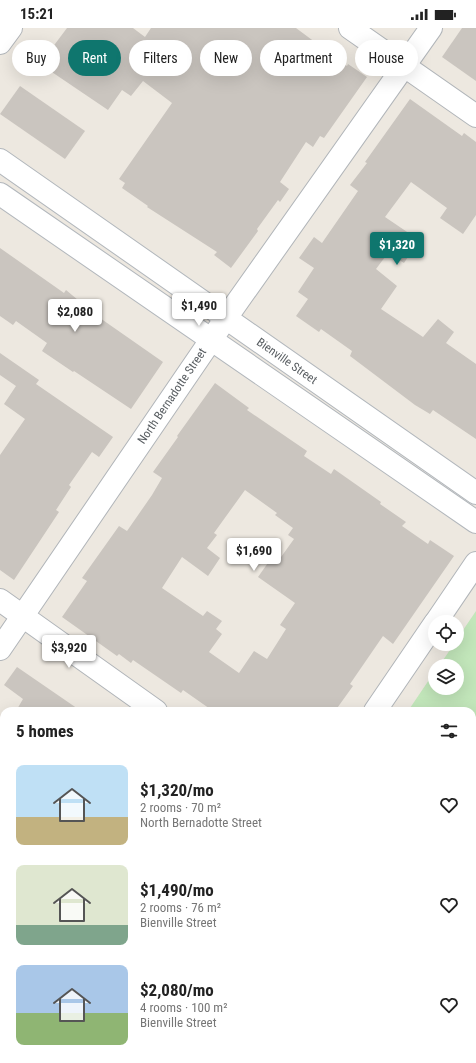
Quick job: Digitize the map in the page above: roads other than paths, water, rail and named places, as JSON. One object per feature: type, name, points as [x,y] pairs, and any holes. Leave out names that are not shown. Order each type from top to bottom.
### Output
[{"type":"street","points":[[0,43],[11,28]]},
{"type":"street","points":[[350,28],[367,40]]},
{"type":"street","name":"North Bernadotte Street","points":[[418,46],[431,28]]},
{"type":"street","name":"North Bernadotte Street","points":[[0,649],[210,340],[397,76]]},
{"type":"street","points":[[418,76],[476,116]]},
{"type":"street","name":"Bienville Street","points":[[0,160],[476,493]]},
{"type":"street","points":[[0,194],[476,522]]},
{"type":"street","points":[[441,615],[476,564]]},
{"type":"street","points":[[0,600],[150,707]]},
{"type":"street","points":[[378,707],[428,633]]}]
